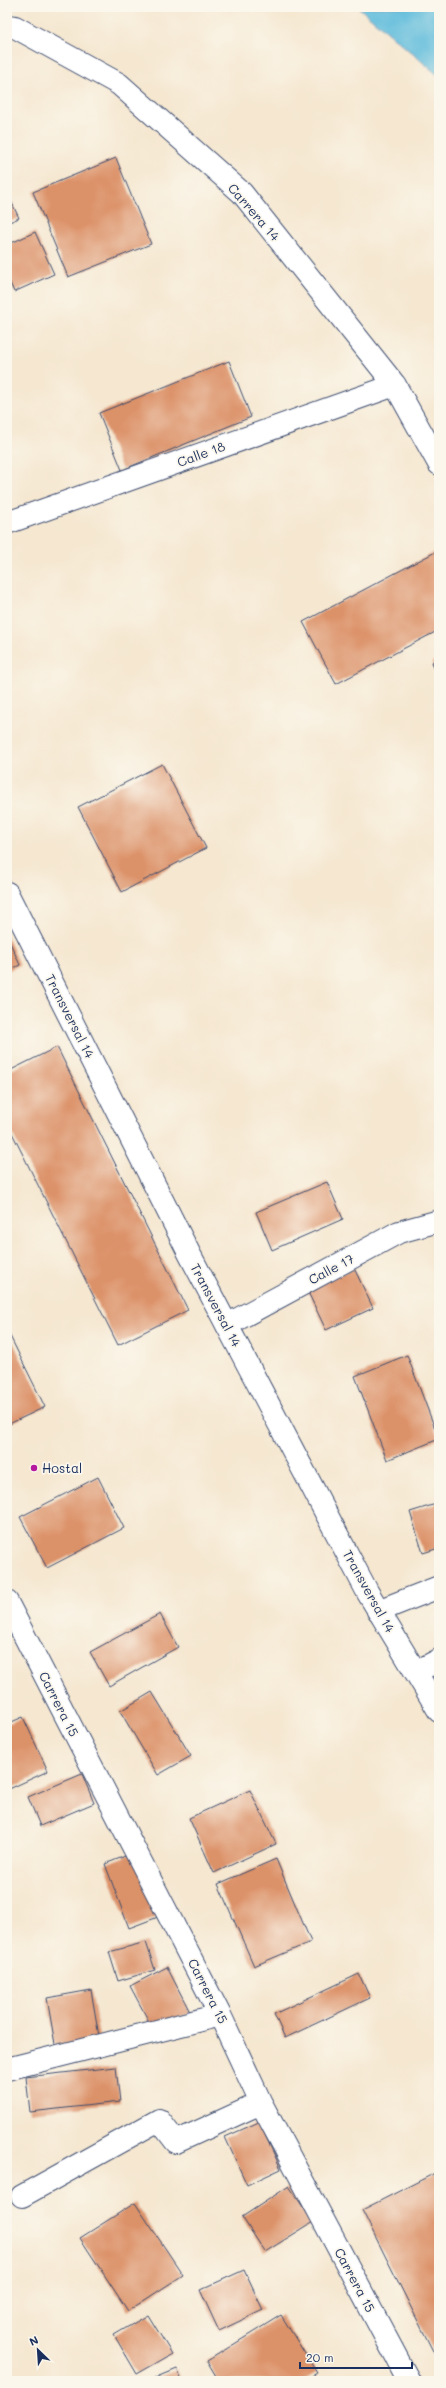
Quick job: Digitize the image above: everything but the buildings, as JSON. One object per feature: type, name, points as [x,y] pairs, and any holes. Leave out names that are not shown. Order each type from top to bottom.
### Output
[{"type":"main road","name":"Carrera 14","points":[[7,26],[15,27],[119,84],[242,193],[395,385],[439,464]]},
{"type":"main road","name":"Calle 18","points":[[7,524],[395,385]]},
{"type":"main road","name":"Transversal 14","points":[[7,892],[227,1325],[378,1611],[439,1711]]},
{"type":"main road","name":"Calle 17","points":[[227,1325],[399,1232],[439,1220]]},
{"type":"main road","points":[[378,1611],[439,1587]]},
{"type":"main road","name":"Carrera 15","points":[[7,1602],[220,2015],[261,2103],[406,2380]]},
{"type":"main road","points":[[416,1672],[439,1660]]},
{"type":"main road","points":[[7,2069],[220,2015]]},
{"type":"main road","points":[[22,2196],[159,2120],[176,2142],[261,2103]]},
{"type":"water","points":[[358,7],[439,7],[439,76]]},
{"type":"place","name":"Hostal","points":[[34,1468]]}]
